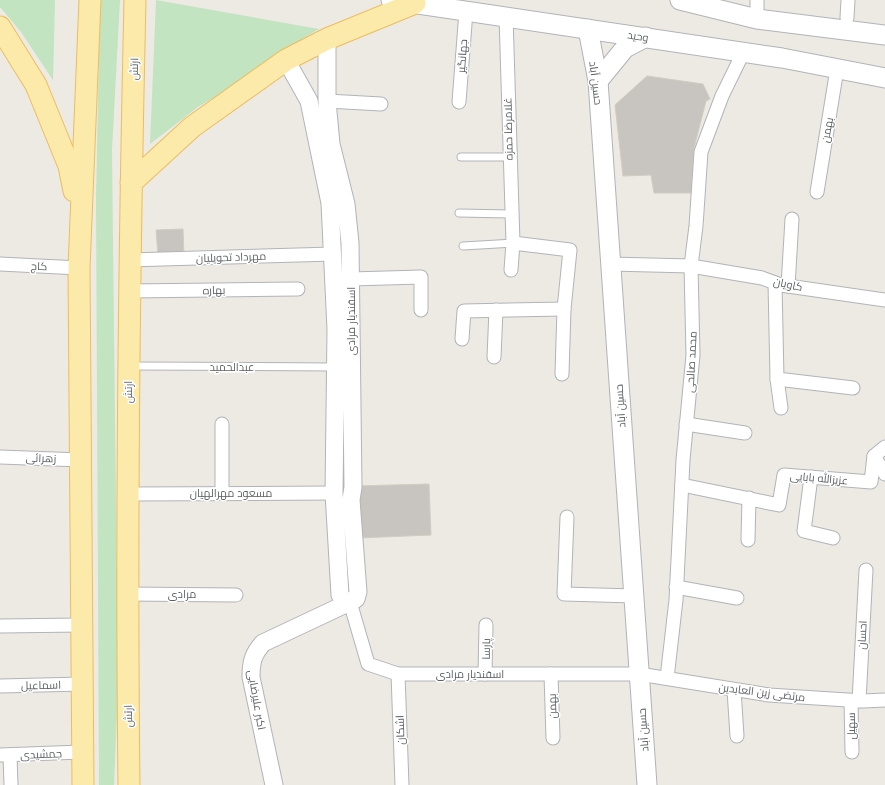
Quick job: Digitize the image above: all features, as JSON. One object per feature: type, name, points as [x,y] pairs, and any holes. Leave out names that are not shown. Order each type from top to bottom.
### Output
[{"type":"main road","points":[[83,785],[78,268],[90,0]]},
{"type":"main road","name":"ارتش","points":[[128,785],[129,260],[136,0]]},
{"type":"main road","name":"وحید","points":[[391,0],[646,37],[743,54],[782,58],[885,78]]},
{"type":"main road","points":[[680,0],[757,19],[885,35]]},
{"type":"main road","points":[[131,183],[192,127],[286,60],[327,38],[415,3]]},
{"type":"main road","points":[[0,27],[36,85],[69,166],[80,224]]},
{"type":"main road","name":"حسین آباد","points":[[588,29],[598,81],[648,785]]},
{"type":"main road","points":[[598,81],[625,48],[646,37]]},
{"type":"main road","points":[[782,58],[816,56],[885,64]]},
{"type":"street","points":[[757,0],[757,19]]},
{"type":"street","points":[[847,18],[848,0]]},
{"type":"street","name":"جهانگیر","points":[[459,102],[466,10]]},
{"type":"street","name":"غلامرضا حمزه","points":[[506,16],[509,157],[513,242],[511,270]]},
{"type":"street","name":"اسفندیار مرادی","points":[[286,60],[309,101],[330,203],[336,329],[334,493],[340,595],[344,600],[350,602],[356,599],[358,592],[350,500],[353,487],[350,243],[346,204],[331,144],[327,101],[327,38]]},
{"type":"street","name":"محمد صالحی","points":[[667,678],[676,587],[686,424],[693,355],[691,266],[696,226],[701,152],[722,96],[743,54]]},
{"type":"street","name":"بهمن","points":[[816,192],[837,68]]},
{"type":"street","points":[[327,101],[381,104]]},
{"type":"street","points":[[781,408],[777,379],[782,284],[792,219]]},
{"type":"street","points":[[513,242],[570,250],[564,309],[562,374]]},
{"type":"street","name":"مهرداد تحویلیان","points":[[129,260],[333,254]]},
{"type":"street","name":"کاج","points":[[0,264],[78,268]]},
{"type":"street","name":"کاویان","points":[[610,264],[691,266],[762,278],[782,284],[885,300]]},
{"type":"street","points":[[351,279],[421,277],[421,310]]},
{"type":"street","name":"بهاره","points":[[129,291],[298,288]]},
{"type":"street","points":[[462,339],[464,311],[564,309]]},
{"type":"street","points":[[494,357],[496,310]]},
{"type":"street","points":[[777,379],[853,388]]},
{"type":"street","points":[[222,424],[222,493]]},
{"type":"street","points":[[686,424],[745,433]]},
{"type":"street","points":[[885,447],[874,456],[885,474]]},
{"type":"street","name":"عزیزالله بابایی","points":[[682,485],[779,505],[784,475],[871,482],[874,456]]},
{"type":"street","name":"زهرائی","points":[[0,457],[81,460]]},
{"type":"street","points":[[811,478],[804,531],[833,538]]},
{"type":"street","name":"مسعود مهرالهیان","points":[[128,494],[334,493]]},
{"type":"street","points":[[748,540],[749,498]]},
{"type":"street","points":[[567,517],[564,594],[634,596]]},
{"type":"street","name":"احسان","points":[[855,701],[866,570]]},
{"type":"street","points":[[676,587],[737,598]]},
{"type":"street","name":"مرادی","points":[[128,594],[236,595]]},
{"type":"street","name":"اسفندیار مرادی","points":[[350,602],[368,664],[398,674],[639,674]]},
{"type":"street","name":"اکبر علیرضایی","points":[[274,785],[251,677],[251,663],[255,652],[263,643],[350,602]]},
{"type":"street","points":[[0,626],[82,625]]},
{"type":"street","name":"پارسا","points":[[485,674],[486,625]]},
{"type":"street","name":"اشکان","points":[[398,674],[402,785]]},
{"type":"street","name":"بهمن","points":[[551,674],[553,738]]},
{"type":"street","name":"مرتضی زین العابدین","points":[[639,674],[769,695],[855,701],[885,700]]},
{"type":"street","name":"اسماعیل","points":[[0,686],[83,684]]},
{"type":"street","points":[[734,690],[737,736]]},
{"type":"street","name":"سهیل","points":[[852,752],[855,701]]},
{"type":"street","name":"جمشیدی","points":[[5,755],[82,752]]},
{"type":"street","points":[[5,755],[11,785]]},
{"type":"lane","points":[[461,157],[509,157]]},
{"type":"lane","points":[[459,213],[511,214]]},
{"type":"lane","points":[[463,246],[513,242]]},
{"type":"lane","name":"عبدالحمید","points":[[128,366],[335,367]]},
{"type":"green space","points":[[0,0],[55,0],[53,80],[21,32],[0,7]]},
{"type":"green space","points":[[100,0],[120,0],[112,150],[118,687],[114,785],[99,785],[96,199]]},
{"type":"green space","points":[[156,0],[319,29],[282,51],[238,83],[198,107],[150,144]]},
{"type":"building","points":[[647,76],[703,84],[710,99],[706,101],[694,148],[691,193],[654,193],[651,175],[623,176],[615,105]]},
{"type":"building","points":[[183,229],[184,256],[158,256],[156,230]]},
{"type":"building","points":[[429,484],[431,535],[358,538],[356,486]]}]
